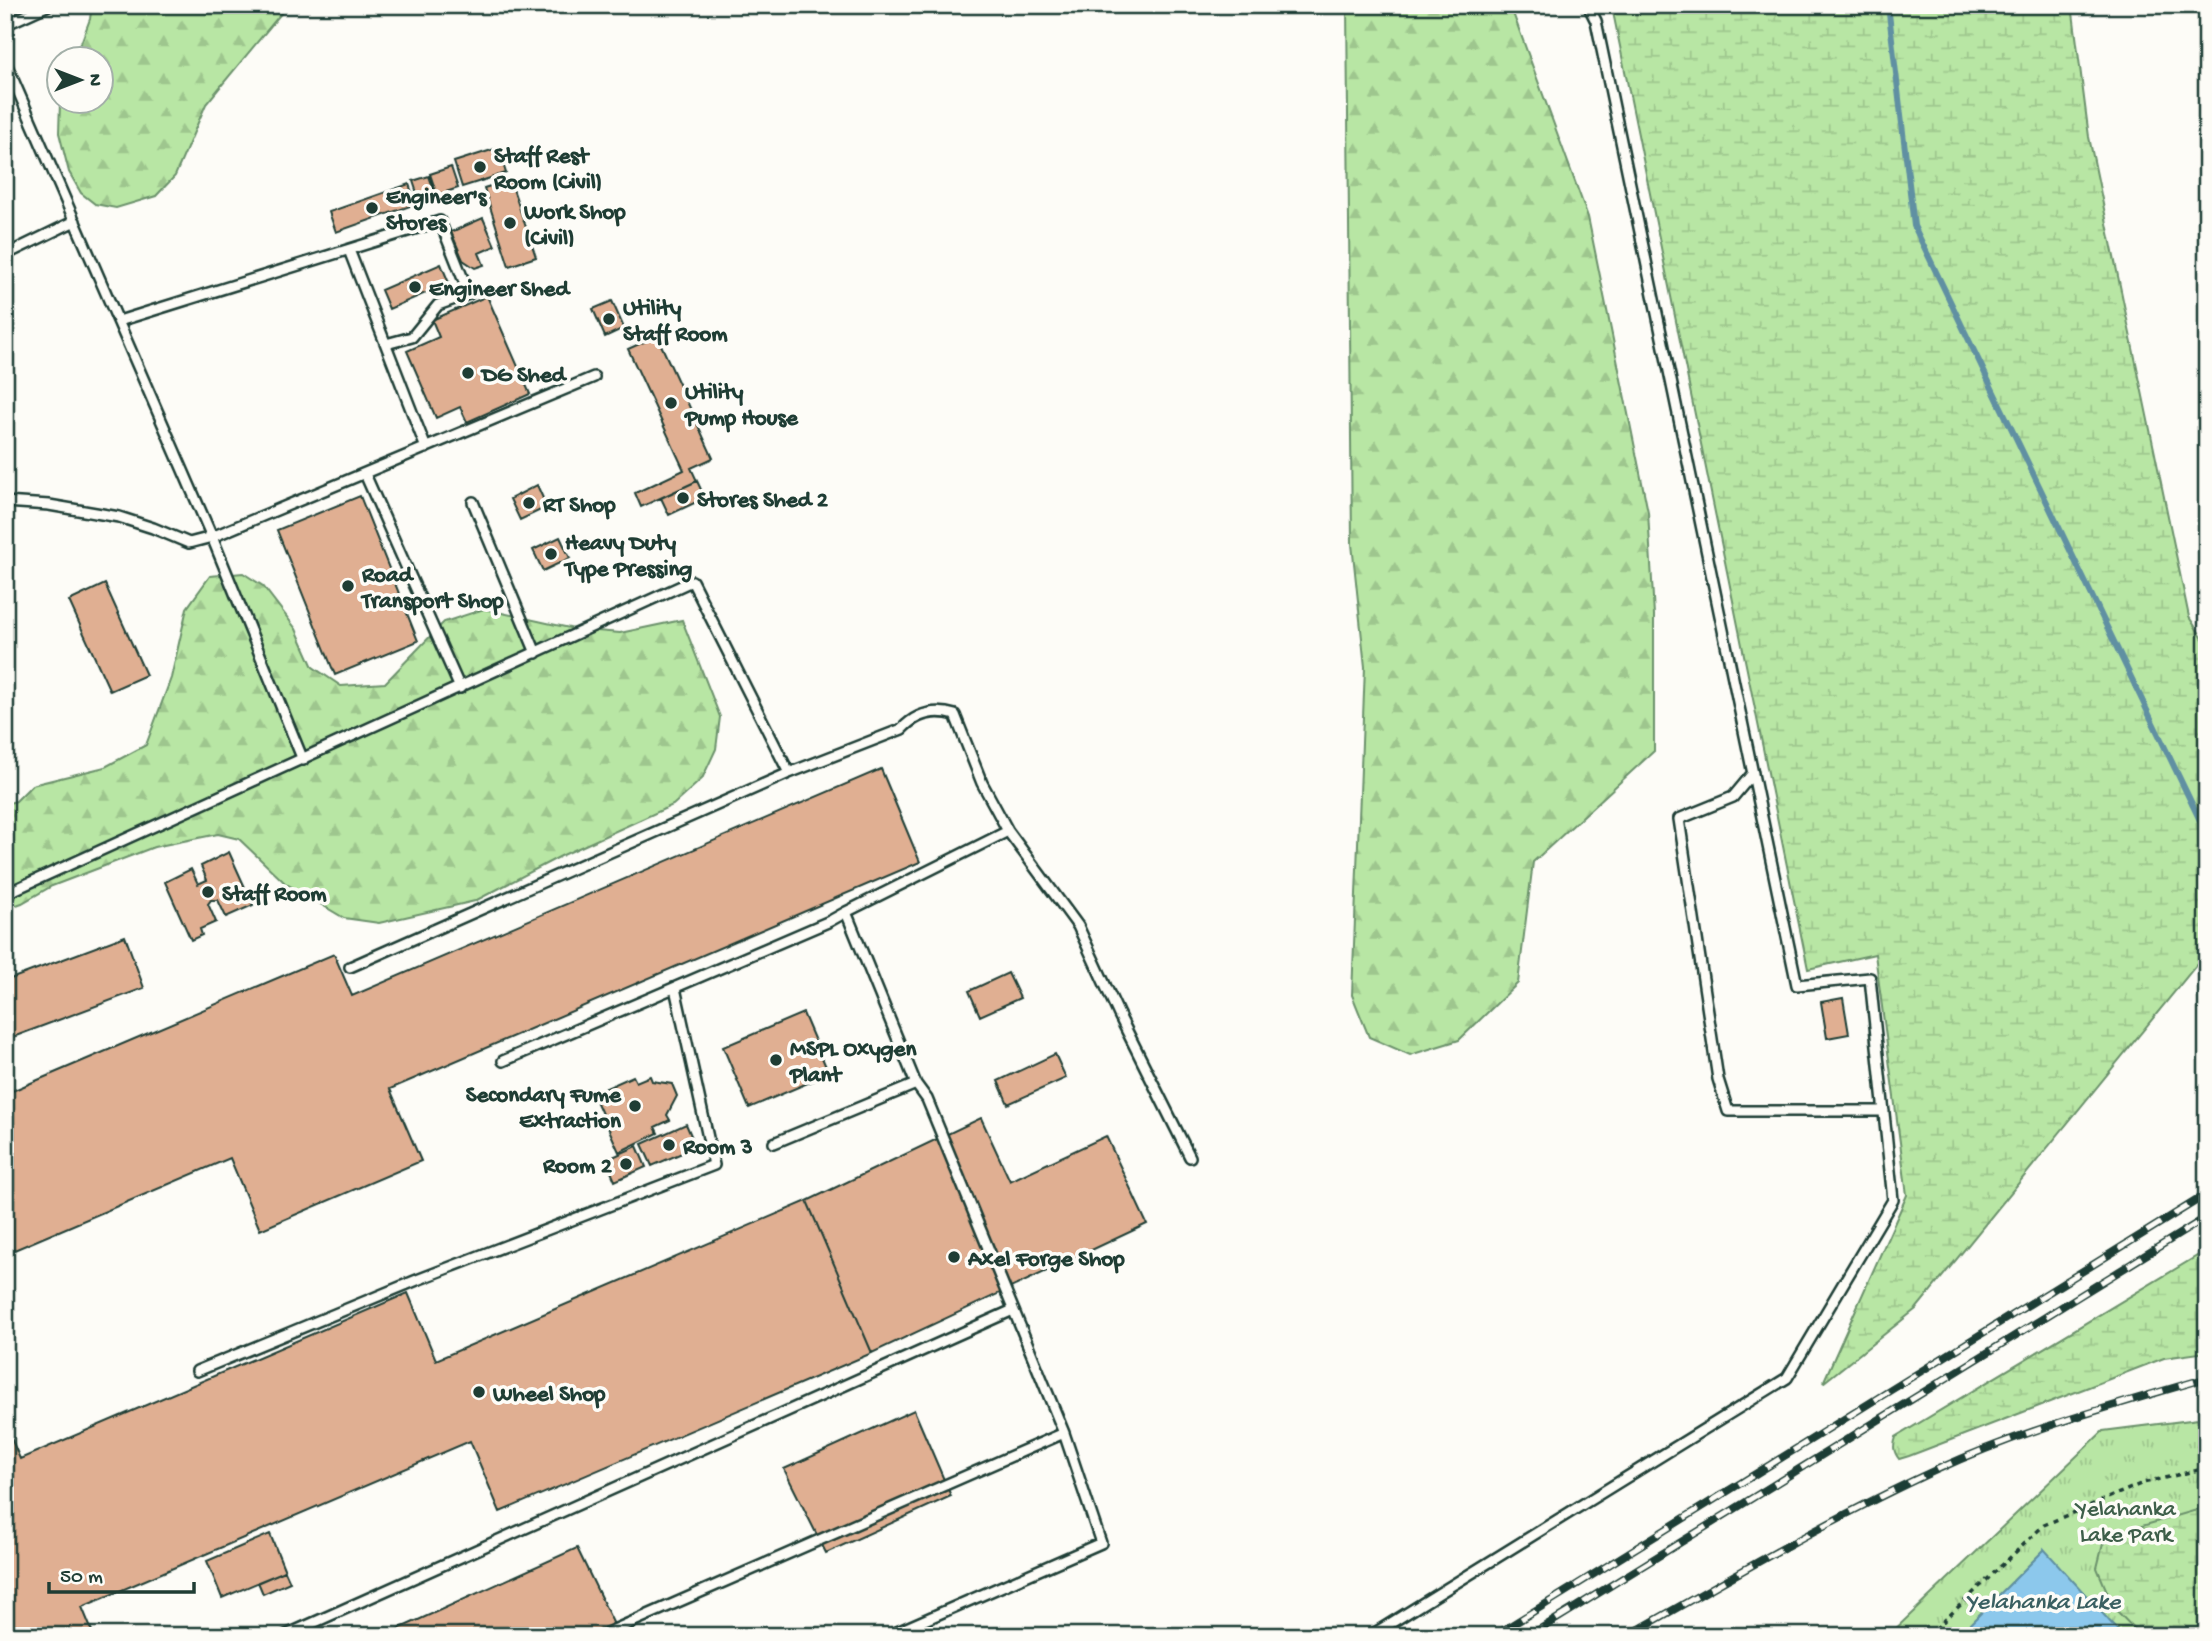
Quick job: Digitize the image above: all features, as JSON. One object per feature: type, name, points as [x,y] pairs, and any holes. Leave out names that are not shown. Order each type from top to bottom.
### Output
[{"type":"lane","points":[[5,25],[49,5]]},
{"type":"lane","points":[[1370,1636],[1787,1378],[1894,1200],[1870,978],[1797,985],[1596,21],[1588,5]]},
{"type":"lane","points":[[5,61],[212,537],[303,760]]},
{"type":"lane","points":[[5,255],[75,221]]},
{"type":"lane","points":[[119,321],[440,221],[469,294],[438,305],[412,337],[386,344]]},
{"type":"lane","points":[[349,250],[426,448]]},
{"type":"lane","points":[[5,502],[50,505],[119,517],[153,527],[189,543],[212,537],[594,377]]},
{"type":"lane","points":[[365,474],[460,688]]},
{"type":"lane","points":[[473,502],[536,653]]},
{"type":"lane","points":[[5,894],[692,581],[789,772]]},
{"type":"lane","points":[[350,967],[789,772],[902,729],[908,722],[924,714],[948,713],[955,715],[982,783],[1008,831],[1078,926],[1190,1157]]},
{"type":"lane","points":[[1754,774],[1733,797],[1679,819],[1718,1079],[1728,1111],[1884,1111]]},
{"type":"lane","points":[[503,1061],[830,921],[1008,831]]},
{"type":"lane","points":[[846,912],[916,1084],[927,1099],[1064,1433],[1101,1543],[888,1636]]},
{"type":"lane","points":[[197,1371],[417,1280],[714,1165],[675,988]]},
{"type":"lane","points":[[774,1143],[916,1084]]},
{"type":"lane","points":[[284,1636],[1013,1310]]},
{"type":"lane","points":[[600,1636],[1064,1433]]},
{"type":"path","points":[[1928,1636],[2044,1525],[2143,1483],[2207,1468]]},
{"type":"green space","points":[[92,5],[288,5],[206,104],[175,176],[156,196],[116,208],[95,204],[81,193],[69,172],[59,133],[60,116],[116,116],[116,46],[80,46]]},
{"type":"green space","points":[[1347,5],[1510,5],[1588,217],[1648,512],[1654,615],[1654,751],[1533,862],[1518,983],[1459,1040],[1410,1055],[1369,1037],[1352,995],[1365,667],[1352,544]]},
{"type":"green space","points":[[1609,5],[2072,5],[2089,137],[2189,617],[2207,645],[2207,952],[1916,1309],[1823,1383],[1907,1195],[1875,954],[1808,969],[1613,12]]},
{"type":"green space","points":[[243,573],[263,586],[296,629],[313,667],[341,686],[385,683],[444,622],[484,609],[574,629],[620,633],[682,620],[720,717],[716,749],[702,779],[673,805],[561,856],[475,901],[379,923],[344,918],[285,883],[239,839],[218,834],[154,847],[52,886],[5,909],[5,804],[16,801],[32,785],[105,767],[146,745],[171,678],[187,608],[210,576]]},
{"type":"green space","points":[[2207,1250],[2207,1352],[2164,1358],[1899,1459],[1894,1448],[1896,1437]]},
{"type":"green space","name":"Yelahanka Lake Park","points":[[2207,1418],[2207,1636],[2123,1636],[2044,1550],[1958,1636],[1888,1636],[2103,1431]]},
{"type":"green space","points":[[2207,1507],[2207,1636],[2141,1636],[2114,1608],[2097,1568],[2103,1544],[2125,1531]]},
{"type":"water","name":"Yelahanka Lake","points":[[2044,1550],[2123,1636],[1958,1636]]},
{"type":"building","name":"Staff Rest Room (Civil)","points":[[498,148],[506,173],[462,187],[454,162]]},
{"type":"building","points":[[451,167],[458,188],[437,195],[430,174]]},
{"type":"building","points":[[429,176],[437,199],[421,205],[413,181]]},
{"type":"building","name":"Work Shop (Civil)","points":[[510,180],[536,257],[509,266],[484,188]]},
{"type":"building","name":"Engineer's Stores","points":[[409,184],[416,204],[336,232],[329,212]]},
{"type":"building","points":[[483,218],[495,246],[479,253],[484,265],[475,268],[463,260],[451,232]]},
{"type":"building","name":"Engineer Shed","points":[[441,264],[449,283],[389,309],[381,290]]},
{"type":"building","name":"DG Shed","points":[[487,296],[530,394],[467,422],[460,407],[436,418],[407,351],[439,337],[432,320]]},
{"type":"building","name":"Utility Staff Room","points":[[612,301],[624,328],[605,337],[593,309]]},
{"type":"building","name":"Utility Pump House","points":[[657,336],[713,458],[691,468],[697,481],[641,507],[635,493],[684,470],[628,349]]},
{"type":"building","name":"Stores Shed 2","points":[[697,481],[705,498],[669,515],[661,498]]},
{"type":"building","name":"RT Shop","points":[[537,485],[547,507],[520,520],[510,499]]},
{"type":"building","name":"Road Transport Shop","points":[[360,496],[418,641],[335,675],[277,530]]},
{"type":"building","name":"Heavy Duty Type Pressing","points":[[560,537],[570,558],[543,571],[533,550]]},
{"type":"building","points":[[105,584],[146,675],[110,691],[69,601]]},
{"type":"building","points":[[881,769],[920,862],[390,1089],[421,1161],[260,1230],[230,1158],[5,1254],[5,1094],[334,954],[352,996]]},
{"type":"building","name":"Staff Room","points":[[229,852],[253,905],[226,917],[218,900],[211,900],[208,904],[216,922],[200,929],[202,935],[191,940],[165,882],[191,869],[198,884],[207,880],[201,866]]},
{"type":"building","points":[[125,936],[144,988],[5,1040],[5,981]]},
{"type":"building","points":[[1008,973],[1020,998],[980,1016],[969,991]]},
{"type":"building","points":[[1843,998],[1849,1034],[1827,1038],[1821,1002]]},
{"type":"building","name":"MSPL Oxygen Plant","points":[[803,1013],[829,1074],[749,1108],[723,1047]]},
{"type":"building","points":[[1055,1054],[1066,1078],[1008,1104],[998,1081]]},
{"type":"building","name":"Secondary Fume Extraction","points":[[633,1076],[636,1082],[650,1076],[652,1081],[672,1084],[677,1096],[667,1115],[670,1120],[655,1127],[658,1133],[619,1152],[593,1094]]},
{"type":"building","name":"Axel Forge Shop","points":[[981,1118],[1010,1181],[1106,1136],[1147,1224],[872,1353],[807,1201]]},
{"type":"building","name":"Room 3","points":[[686,1124],[696,1147],[652,1166],[642,1144]]},
{"type":"building","name":"Room 2","points":[[637,1146],[646,1167],[615,1181],[606,1160]]},
{"type":"building","name":"Wheel Shop","points":[[807,1201],[872,1353],[500,1512],[470,1441],[82,1607],[94,1636],[5,1636],[5,1424],[20,1459],[408,1293],[436,1360]]},
{"type":"building","points":[[914,1410],[951,1496],[826,1553],[784,1469]]},
{"type":"building","points":[[270,1534],[285,1571],[222,1598],[207,1561]]},
{"type":"building","points":[[577,1548],[619,1635],[383,1636]]},
{"type":"building","points":[[285,1571],[290,1582],[263,1594],[258,1582]]},
{"type":"waterway","points":[[1888,5],[1914,226],[2207,835]]},
{"type":"railway","points":[[1494,1636],[2207,1194]]},
{"type":"railway","points":[[1529,1636],[2207,1217]]},
{"type":"railway","points":[[1627,1636],[1818,1529],[1936,1470],[2036,1430],[2207,1378]]},
{"type":"place","name":"Staff Rest Room (Civil)","points":[[480,167]]},
{"type":"place","name":"Engineer's Stores","points":[[372,208]]},
{"type":"place","name":"Work Shop (Civil)","points":[[510,223]]},
{"type":"place","name":"Engineer Shed","points":[[415,287]]},
{"type":"place","name":"Utility Staff Room","points":[[609,319]]},
{"type":"place","name":"DG Shed","points":[[468,373]]},
{"type":"place","name":"Utility Pump House","points":[[671,403]]},
{"type":"place","name":"Stores Shed 2","points":[[683,498]]},
{"type":"place","name":"RT Shop","points":[[529,503]]},
{"type":"place","name":"Heavy Duty Type Pressing","points":[[551,554]]},
{"type":"place","name":"Road Transport Shop","points":[[348,586]]},
{"type":"place","name":"Staff Room","points":[[208,892]]},
{"type":"place","name":"MSPL Oxygen Plant","points":[[776,1060]]},
{"type":"place","name":"Secondary Fume Extraction","points":[[635,1106]]},
{"type":"place","name":"Room 3","points":[[669,1145]]},
{"type":"place","name":"Room 2","points":[[626,1164]]},
{"type":"place","name":"Axel Forge Shop","points":[[954,1257]]},
{"type":"place","name":"Wheel Shop","points":[[479,1392]]}]
